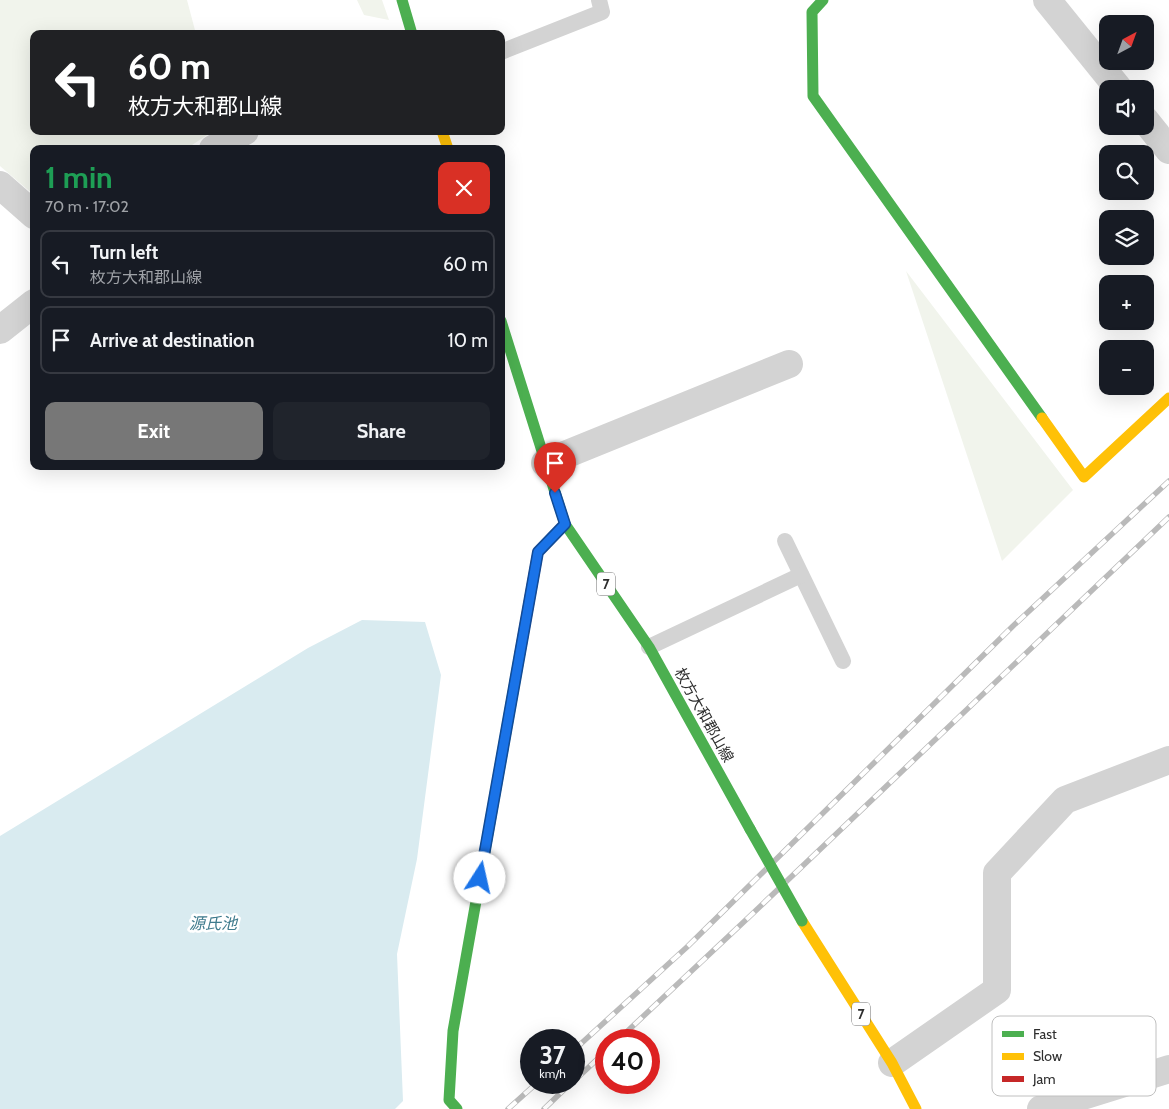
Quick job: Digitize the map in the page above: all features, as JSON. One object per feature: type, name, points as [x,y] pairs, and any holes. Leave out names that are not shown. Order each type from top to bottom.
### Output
[{"type":"street","points":[[402,0],[411,30]]},
{"type":"street","points":[[823,0],[812,12],[814,96],[1084,477],[1169,398]]},
{"type":"street","points":[[1047,0],[1112,80]]},
{"type":"street","points":[[1154,131],[1169,150]]},
{"type":"street","points":[[220,145],[238,135]]},
{"type":"street","points":[[0,185],[30,211]]},
{"type":"street","points":[[0,330],[30,306]]},
{"type":"street","name":"枚方大和郡山線","points":[[505,334],[565,524],[649,646],[802,921],[892,1063],[916,1109]]},
{"type":"street","points":[[545,463],[789,364]]},
{"type":"street","points":[[457,1109],[449,1100],[453,1031],[538,552],[565,524]]},
{"type":"street","points":[[892,1063],[997,990],[997,872],[1065,800],[1169,760]]},
{"type":"street","points":[[1156,1073],[1169,1069]]},
{"type":"street","points":[[1041,1109],[1083,1096]]},
{"type":"lane","points":[[505,50],[602,12],[599,0]]},
{"type":"lane","points":[[784,541],[843,661]]},
{"type":"lane","points":[[649,646],[801,576]]},
{"type":"shaded area","points":[[0,0],[187,0],[195,30],[30,30],[30,135],[207,135],[192,145],[30,145],[30,192],[0,166]]},
{"type":"shaded area","points":[[357,0],[382,0],[389,20],[364,15]]},
{"type":"shaded area","points":[[906,271],[1073,490],[1002,561]]},
{"type":"water","name":"源氏池","points":[[362,620],[425,622],[441,675],[417,859],[397,954],[403,1101],[395,1109],[0,1109],[0,836],[308,648]]},
{"type":"railway","points":[[585,1040],[687,947],[1013,626],[1169,481]]},
{"type":"railway","points":[[630,1029],[1169,517]]},
{"type":"railway","points":[[585,1071],[595,1061]]},
{"type":"railway","points":[[508,1109],[525,1094]]},
{"type":"railway","points":[[544,1109],[560,1094]]},
{"type":"traffic: fast","points":[[402,0],[411,30]]},
{"type":"traffic: fast","points":[[823,0],[812,12],[813,96],[1042,418]]},
{"type":"traffic: fast","points":[[505,334],[565,524],[649,647],[750,829]]},
{"type":"traffic: fast","points":[[457,1109],[449,1100],[453,1031],[520,653]]},
{"type":"traffic: fast","points":[[750,829],[802,921]]},
{"type":"traffic: slow","points":[[443,135],[447,145]]},
{"type":"traffic: slow","points":[[1042,418],[1084,477],[1169,398]]},
{"type":"traffic: slow","points":[[802,921],[892,1063],[916,1109]]},
{"type":"traffic: jam","points":[[520,653],[538,552],[565,524]]},
{"type":"route","points":[[480,878],[538,552],[565,524],[555,493]]}]
